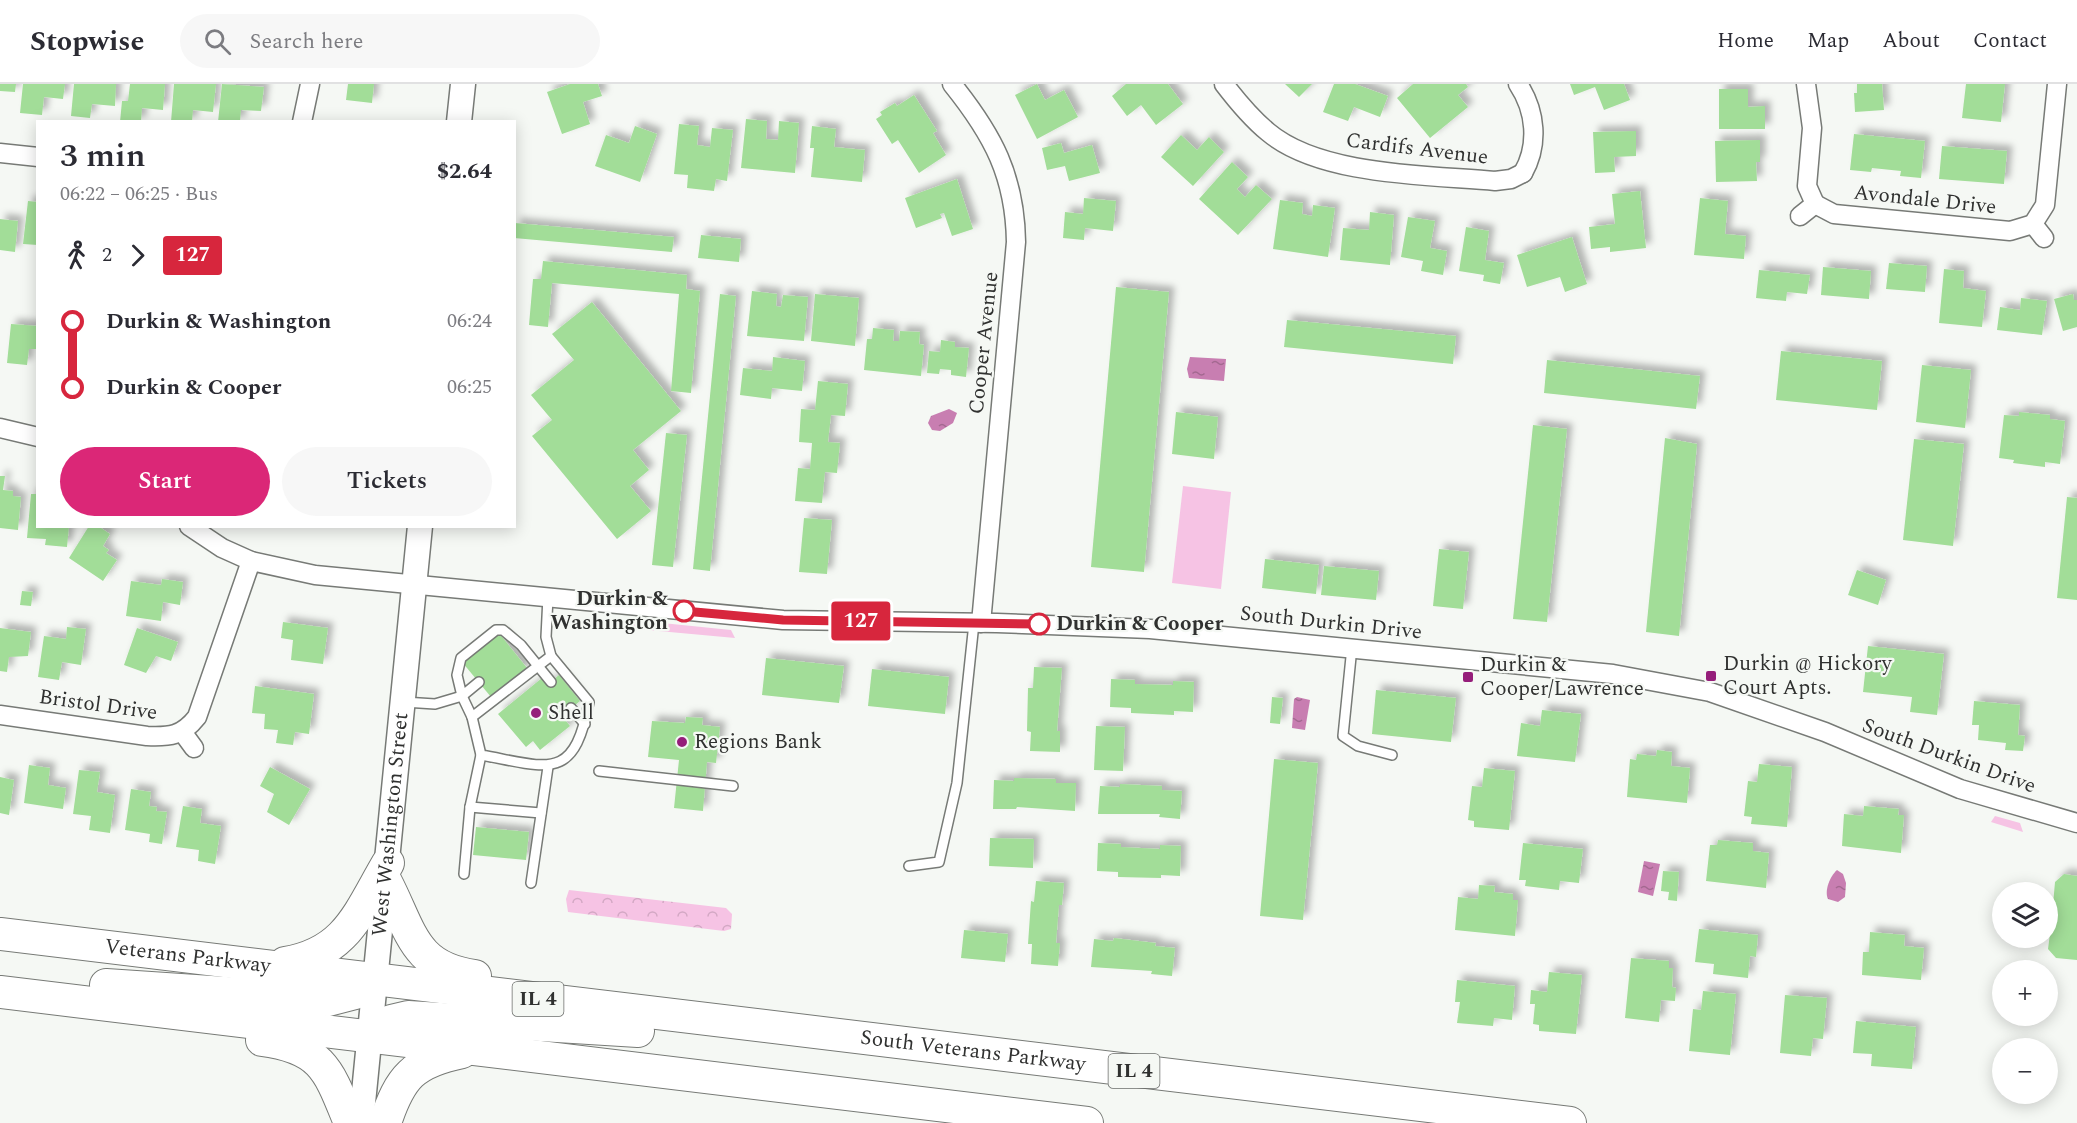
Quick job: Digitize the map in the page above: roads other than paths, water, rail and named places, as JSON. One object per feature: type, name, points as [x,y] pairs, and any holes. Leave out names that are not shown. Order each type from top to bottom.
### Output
[{"type":"highway","points":[[264,966],[315,956],[338,942],[387,872]]},
{"type":"highway","points":[[387,872],[422,952],[445,969],[458,973],[639,996],[699,1018]]},
{"type":"highway","name":"Veterans Parkway","points":[[0,934],[376,979]]},
{"type":"highway","points":[[0,979],[328,1000],[355,993],[376,979]]},
{"type":"highway","name":"South Veterans Parkway","points":[[376,979],[1570,1123]]},
{"type":"highway","points":[[0,992],[1087,1123]]},
{"type":"highway","points":[[71,1000],[119,1022],[283,1042],[319,1061],[335,1083],[350,1123]]},
{"type":"highway","points":[[370,1036],[391,1021],[416,1017],[758,1040],[912,1044]]},
{"type":"highway","points":[[385,1123],[394,1095],[414,1071],[436,1059],[477,1049]]},
{"type":"street","points":[[302,120],[310,84]]},
{"type":"street","points":[[459,120],[463,84]]},
{"type":"street","name":"Cooper Avenue","points":[[952,84],[994,144],[1006,173],[1016,220],[1016,242],[977,623]]},
{"type":"street","name":"Cardifs Avenue","points":[[1224,84],[1239,104],[1275,137],[1298,150],[1345,166],[1495,181],[1528,180],[1533,150],[1533,124],[1527,98],[1518,84]]},
{"type":"street","points":[[1800,216],[1815,204],[1807,186],[1812,128],[1810,98],[1806,84]]},
{"type":"street","name":"Avondale Drive","points":[[1815,204],[1834,214],[1998,230],[2039,231],[2045,206],[2057,84]]},
{"type":"street","points":[[0,153],[36,157]]},
{"type":"street","points":[[0,428],[36,437]]},
{"type":"street","name":"South Durkin Drive","points":[[192,528],[222,548],[251,561],[315,575],[783,620],[1150,629],[1613,674],[1701,690],[1825,732],[1978,795],[2077,823]]},
{"type":"street","name":"West Washington Street","points":[[361,1123],[420,528]]},
{"type":"street","name":"Bristol Drive","points":[[0,715],[147,736],[167,737],[183,733],[197,717],[251,561]]},
{"type":"street","points":[[183,733],[194,748]]},
{"type":"lane","points":[[481,755],[548,766],[575,751],[585,724],[589,702],[551,656],[546,637],[548,597]]},
{"type":"lane","points":[[909,866],[939,862],[957,783],[977,623]]},
{"type":"lane","points":[[464,873],[470,807],[481,755],[472,717],[462,696],[457,675],[463,655],[496,630],[503,630],[518,649],[538,666],[551,682]]},
{"type":"lane","points":[[1352,647],[1342,736],[1358,746],[1392,755]]},
{"type":"lane","points":[[472,717],[551,656]]},
{"type":"lane","points":[[404,702],[435,704],[462,696],[479,682]]},
{"type":"lane","points":[[571,708],[585,724]]},
{"type":"lane","points":[[531,884],[548,766]]},
{"type":"lane","points":[[599,771],[733,786]]},
{"type":"lane","points":[[470,807],[541,813]]},
{"type":"water","points":[[1190,357],[1226,359],[1224,381],[1189,378],[1187,369]]},
{"type":"water","points":[[949,409],[957,413],[953,423],[940,431],[932,430],[928,423],[931,416]]},
{"type":"water","points":[[1297,697],[1310,700],[1305,730],[1292,728],[1294,699]]},
{"type":"water","points":[[1644,861],[1660,864],[1653,896],[1638,892]]},
{"type":"water","points":[[1837,870],[1843,874],[1846,883],[1845,897],[1838,902],[1828,899],[1827,896],[1830,880]]},
{"type":"place","name":"Durkin & Washington","points":[[684,611]]},
{"type":"place","name":"Durkin & Cooper","points":[[1039,624]]},
{"type":"place","name":"Durkin @ Hickory Court Apts.","points":[[1711,676]]},
{"type":"place","name":"Durkin & Cooper/Lawrence","points":[[1468,677]]},
{"type":"place","name":"Shell","points":[[536,713]]},
{"type":"place","name":"Regions Bank","points":[[682,742]]}]
